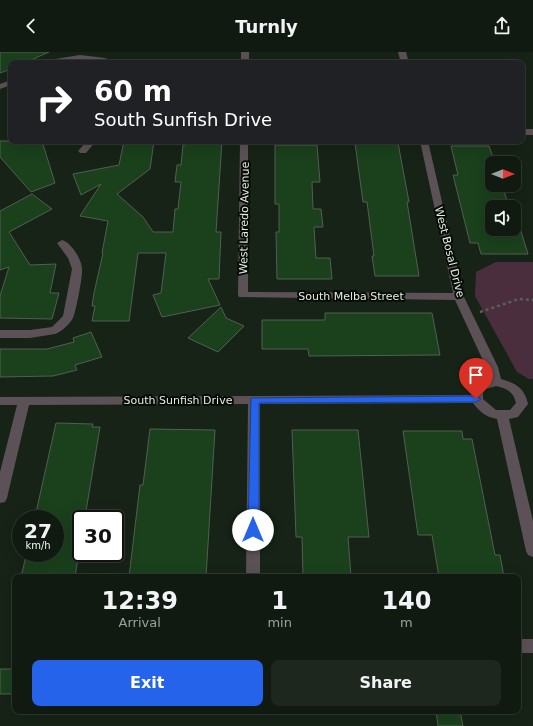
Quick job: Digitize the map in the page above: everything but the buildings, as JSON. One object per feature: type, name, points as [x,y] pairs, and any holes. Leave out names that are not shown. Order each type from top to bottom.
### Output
[{"type":"street","points":[[57,60],[63,58],[100,58],[105,60]]},
{"type":"street","points":[[83,151],[89,144]]},
{"type":"street","name":"West Laredo Avenue","points":[[243,295],[244,144]]},
{"type":"street","name":"West Bosal Drive","points":[[425,144],[459,297],[492,367],[496,382]]},
{"type":"street","points":[[0,334],[30,334],[55,330],[68,317],[77,269],[73,257],[62,243]]},
{"type":"street","name":"South Melba Street","points":[[243,295],[459,297]]},
{"type":"street","points":[[496,382],[515,389],[527,398],[515,412],[502,415],[495,414],[483,408],[476,399],[478,388],[482,385],[496,382]]},
{"type":"street","name":"South Sunfish Drive","points":[[0,401],[476,399]]},
{"type":"street","points":[[253,574],[254,400]]},
{"type":"street","points":[[0,498],[24,401]]},
{"type":"street","points":[[502,415],[533,551]]},
{"type":"street","points":[[521,646],[533,646]]},
{"type":"path","points":[[467,315],[519,299],[533,300]]},
{"type":"shaded area","points":[[496,262],[533,262],[533,379],[529,379],[517,372],[475,296],[476,272]]},
{"type":"route","points":[[253,530],[254,400],[476,399]]}]
